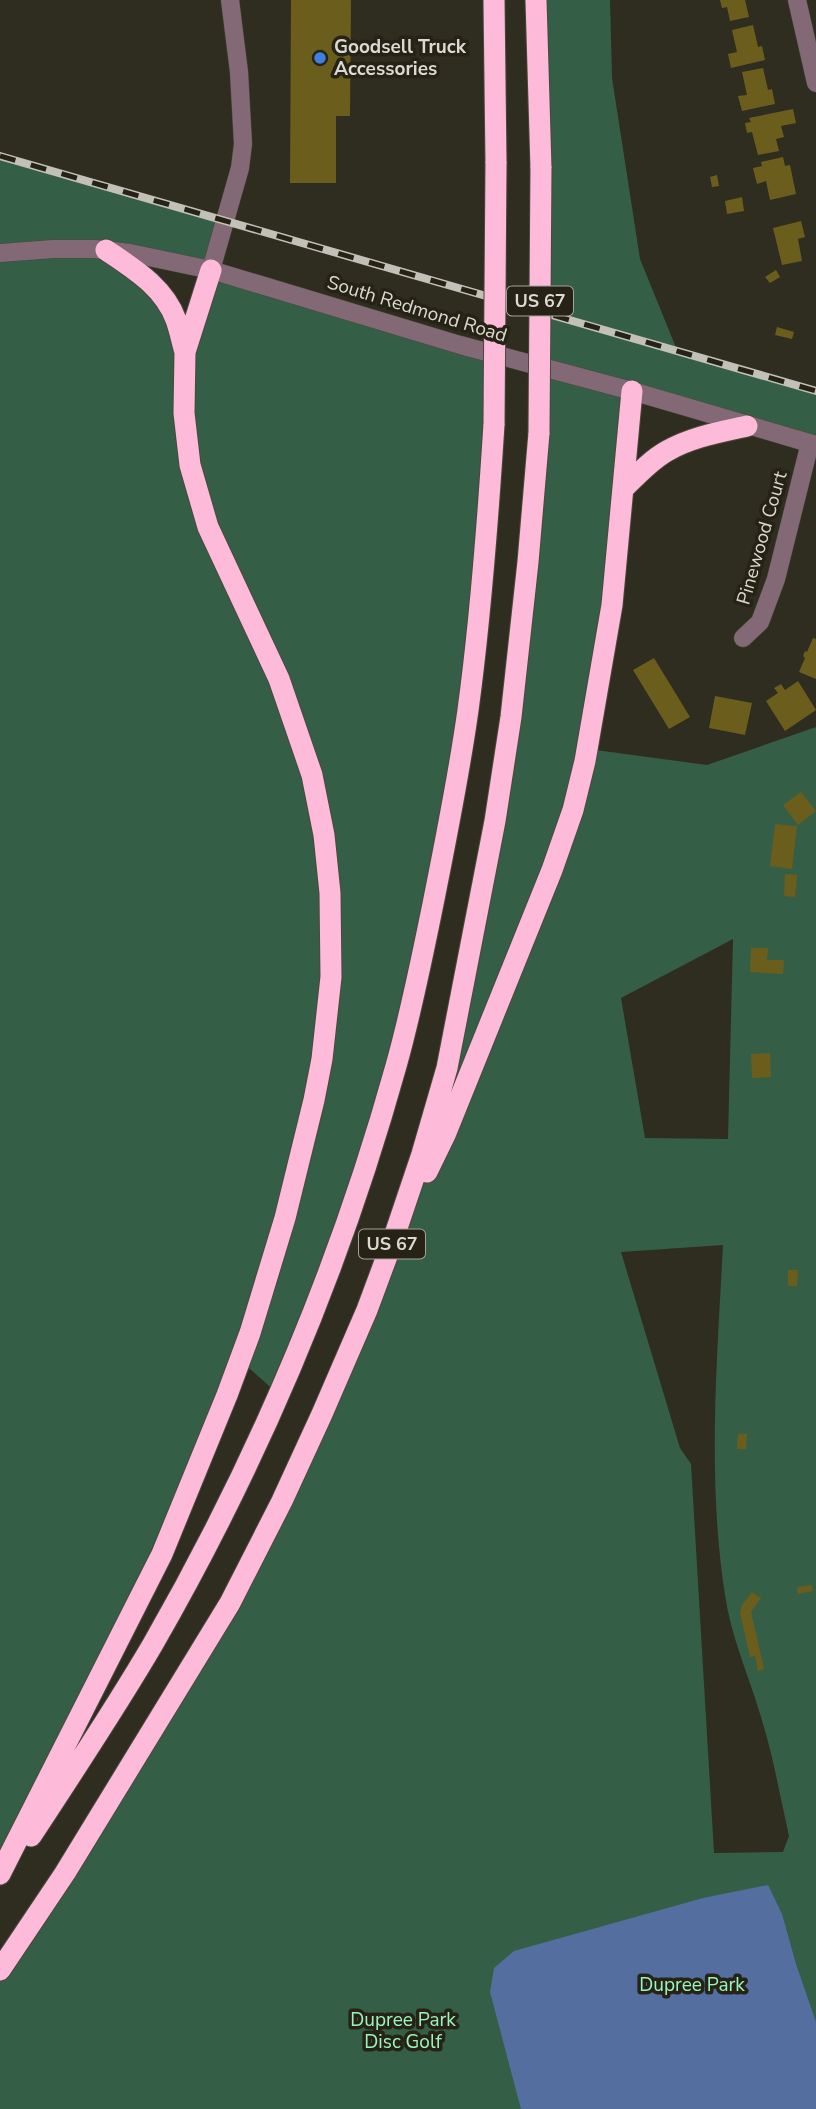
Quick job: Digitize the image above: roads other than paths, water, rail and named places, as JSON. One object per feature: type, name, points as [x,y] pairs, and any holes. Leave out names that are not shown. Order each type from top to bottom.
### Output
[{"type":"highway","name":"US 67","points":[[0,1884],[154,1642],[237,1484],[323,1287],[369,1157],[397,1065],[453,805],[479,613],[494,424],[494,0]]},
{"type":"highway","name":"US 67","points":[[0,1970],[65,1873],[230,1603],[282,1501],[367,1310],[422,1154],[447,1068],[495,821],[511,717],[539,433],[541,168],[537,0]]},
{"type":"highway","points":[[106,250],[142,275],[160,293],[175,317],[185,352]]},
{"type":"highway","points":[[0,1874],[162,1554],[227,1395],[250,1333],[287,1209],[314,1100],[326,1026],[331,977],[330,893],[324,835],[312,775],[279,679],[208,527],[190,465],[184,413],[185,352],[211,270]]},
{"type":"highway","points":[[393,1240],[445,1135],[552,870],[573,810],[585,761],[612,605],[632,391]]},
{"type":"highway","points":[[624,488],[667,451],[705,436],[747,426]]},
{"type":"street","points":[[211,270],[240,168],[243,144],[239,72],[230,0]]},
{"type":"street","points":[[797,0],[814,60],[816,83]]},
{"type":"street","name":"South Redmond Road","points":[[0,253],[53,249],[106,250],[211,270],[460,345],[632,391],[813,444]]},
{"type":"street","name":"Pinewood Court","points":[[743,638],[760,621],[776,579],[813,444]]},
{"type":"water","points":[[768,1885],[782,1914],[816,2022],[816,2109],[521,2109],[490,1992],[494,1968],[514,1951],[703,1898]]},
{"type":"railway","points":[[0,156],[816,391]]},
{"type":"place","name":"Goodsell Truck Accessories","points":[[320,58]]},
{"type":"park label","name":"Dupree Park","points":[[692,1985]]},
{"type":"park label","name":"Dupree Park Disc Golf","points":[[403,2031]]}]
